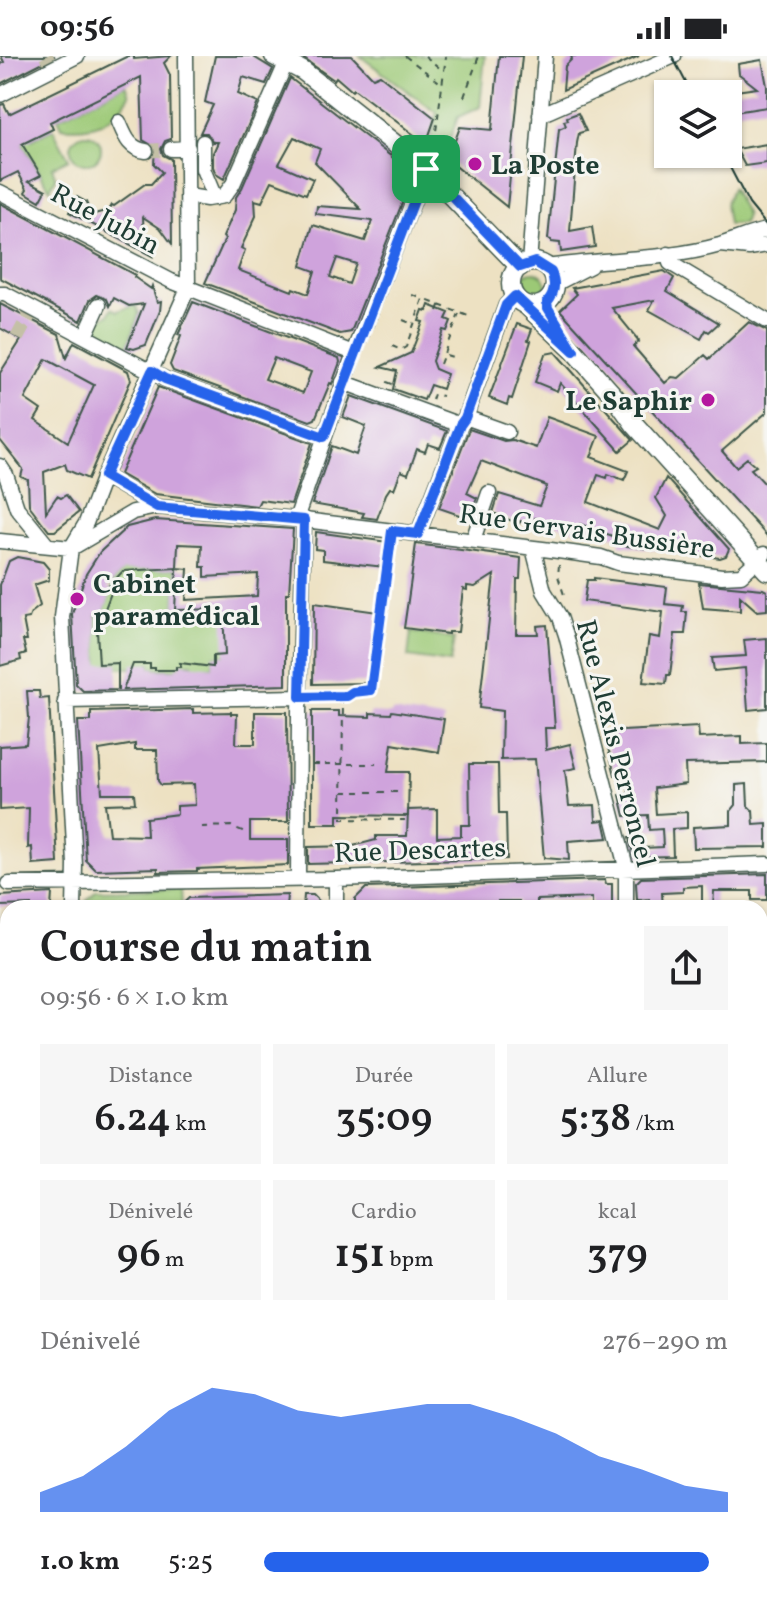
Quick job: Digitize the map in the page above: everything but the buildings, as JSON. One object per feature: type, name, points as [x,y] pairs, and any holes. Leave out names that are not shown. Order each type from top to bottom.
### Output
[{"type":"main road","points":[[281,59],[303,71],[426,169],[531,265],[554,277],[552,295],[547,302]]},
{"type":"main road","points":[[531,265],[512,277],[521,301],[574,351],[635,425],[764,561]]},
{"type":"main road","points":[[521,301],[547,302]]},
{"type":"main road","points":[[547,302],[574,351]]},
{"type":"street","points":[[0,95],[50,65],[77,56]]},
{"type":"street","points":[[186,56],[196,145],[215,198]]},
{"type":"street","points":[[545,56],[531,265],[597,263],[668,254],[720,245],[746,233],[767,230]]},
{"type":"street","points":[[540,115],[674,56]]},
{"type":"street","points":[[188,196],[224,196],[233,184],[281,59]]},
{"type":"street","points":[[119,122],[129,144],[146,151]]},
{"type":"street","points":[[171,149],[196,145]]},
{"type":"street","points":[[74,900],[62,617],[71,548],[86,523],[188,288],[188,196],[196,145]]},
{"type":"street","points":[[298,879],[300,520],[343,382],[426,169]]},
{"type":"street","name":"Rue Jubin","points":[[0,192],[159,275],[354,353]]},
{"type":"street","points":[[720,245],[749,248],[767,245]]},
{"type":"street","points":[[668,254],[670,263],[767,321]]},
{"type":"street","points":[[555,284],[597,263]]},
{"type":"street","points":[[2,294],[165,379],[324,437]]},
{"type":"street","points":[[418,534],[506,305],[521,301]]},
{"type":"street","points":[[85,336],[99,305]]},
{"type":"street","points":[[343,382],[507,432]]},
{"type":"street","points":[[464,417],[492,418]]},
{"type":"street","points":[[0,466],[17,508],[47,545]]},
{"type":"street","name":"Rue Gervais Bussière","points":[[104,476],[157,507]]},
{"type":"street","points":[[473,540],[489,493]]},
{"type":"street","name":"Rue Gervais Bussière","points":[[71,548],[133,512],[157,507],[473,540],[722,576],[741,575],[764,561]]},
{"type":"street","points":[[0,541],[71,548]]},
{"type":"street","name":"Rue Alexis Perroncel","points":[[533,548],[544,591],[560,617],[566,635],[626,867],[626,900]]},
{"type":"street","points":[[65,701],[300,697]]},
{"type":"street","name":"Rue Descartes","points":[[9,884],[336,879],[767,864]]},
{"type":"street","points":[[336,879],[336,900]]},
{"type":"path","points":[[405,56],[443,84]]},
{"type":"path","points":[[425,56],[444,72]]},
{"type":"path","points":[[426,169],[436,149],[446,56]]},
{"type":"path","points":[[464,97],[479,56]]},
{"type":"path","points":[[413,295],[471,317]]},
{"type":"path","points":[[392,346],[401,350],[406,347],[423,299]]},
{"type":"path","points":[[438,311],[442,300]]},
{"type":"path","points":[[440,364],[460,313]]},
{"type":"path","points":[[403,320],[413,324]]},
{"type":"path","points":[[444,354],[456,358]]},
{"type":"path","points":[[387,382],[395,385]]},
{"type":"path","points":[[434,394],[442,396]]},
{"type":"path","points":[[300,697],[345,696],[371,690],[392,531]]},
{"type":"path","points":[[560,552],[558,576],[566,601]]},
{"type":"path","points":[[345,696],[342,819],[405,820]]},
{"type":"path","points":[[307,764],[376,764]]},
{"type":"path","points":[[342,792],[403,792]]},
{"type":"path","points":[[202,827],[231,826],[247,833]]},
{"type":"green space","points":[[360,56],[485,56],[480,107],[458,117],[444,155],[429,144],[437,113]]},
{"type":"green space","points":[[126,84],[130,95],[110,118],[93,126],[62,127],[58,118]]},
{"type":"green space","points":[[53,129],[69,159],[52,167],[56,178],[50,189],[20,141],[29,136],[32,140]]},
{"type":"green space","points":[[86,134],[97,138],[101,149],[97,160],[86,164],[75,160],[71,149],[75,138]]},
{"type":"green space","points":[[732,188],[746,215],[743,224],[728,225],[725,204]]},
{"type":"green space","points":[[533,272],[542,276],[546,285],[542,294],[533,298],[524,294],[520,285],[524,276]]},
{"type":"green space","points":[[136,305],[139,314],[127,347],[93,328],[99,319],[109,315],[112,308],[118,311]]},
{"type":"green space","points":[[177,568],[175,610],[223,609],[230,655],[213,656],[213,667],[193,667],[192,663],[181,663],[176,670],[150,668],[150,664],[138,668],[118,668],[117,663],[109,663],[109,668],[99,668],[96,614],[103,614],[114,580],[123,570]]},
{"type":"green space","points":[[411,632],[454,639],[450,663],[408,657]]},
{"type":"green space","points":[[181,889],[182,900],[87,900],[96,891]]},
{"type":"tunnel","points":[[46,56],[49,62]]},
{"type":"tunnel","points":[[146,151],[171,149]]},
{"type":"tunnel","points":[[17,338],[30,314]]},
{"type":"tram line","points":[[672,56],[685,80]]},
{"type":"tram line","points":[[730,168],[749,204],[767,226]]},
{"type":"place","name":"La Poste","points":[[475,164]]},
{"type":"place","name":"Le Saphir","points":[[708,400]]},
{"type":"place","name":"Cabinet paramédical","points":[[77,599]]},
{"type":"route","points":[[426,169],[520,267],[535,262],[551,272],[555,284],[547,302],[548,308],[574,351],[515,296],[506,305],[418,534],[392,531],[371,690],[353,692],[347,696],[300,697],[304,520],[157,507],[104,476],[152,371],[165,379],[324,437],[426,169]]}]
